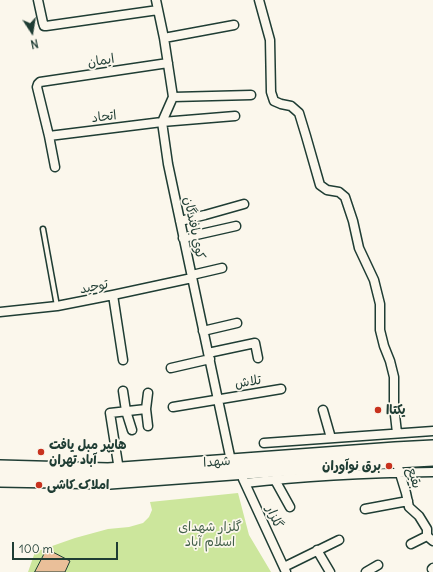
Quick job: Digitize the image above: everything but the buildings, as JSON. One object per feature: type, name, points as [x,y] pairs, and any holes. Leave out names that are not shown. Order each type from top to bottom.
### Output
[{"type":"main road","name":"شهدا","points":[[0,467],[118,470],[433,447]]},
{"type":"main road","name":"شهدا","points":[[0,480],[110,482],[243,477],[398,467],[433,469]]},
{"type":"street","points":[[38,0],[44,26],[158,10]]},
{"type":"street","points":[[156,0],[164,38],[173,97],[162,122]]},
{"type":"street","points":[[259,0],[270,40],[271,92],[274,101],[291,106],[299,113],[320,185],[327,190],[339,192],[345,197],[360,248],[374,280],[380,304],[380,330],[394,377],[394,406],[397,433]]},
{"type":"street","points":[[164,38],[234,25]]},
{"type":"street","name":"ایمان","points":[[50,136],[38,87],[40,82],[168,63]]},
{"type":"street","points":[[173,97],[251,95]]},
{"type":"street","name":"اتحاد","points":[[50,136],[162,122],[235,116]]},
{"type":"street","name":"کوی بافندگان","points":[[162,122],[168,164],[232,461]]},
{"type":"street","points":[[50,136],[55,167]]},
{"type":"street","points":[[180,221],[244,204]]},
{"type":"street","points":[[184,238],[236,226]]},
{"type":"street","name":"توحید","points":[[0,312],[57,306],[113,295],[222,268]]},
{"type":"street","points":[[113,295],[123,360]]},
{"type":"street","points":[[204,331],[237,323]]},
{"type":"street","points":[[171,368],[255,343],[258,358]]},
{"type":"street","name":"تلاش","points":[[173,408],[281,389]]},
{"type":"street","points":[[123,391],[126,411],[132,430]]},
{"type":"street","points":[[148,393],[146,409],[148,426]]},
{"type":"street","points":[[118,470],[110,413],[146,409]]},
{"type":"street","points":[[323,410],[331,438]]},
{"type":"street","points":[[264,443],[433,431]]},
{"type":"street","points":[[243,477],[275,480],[398,467]]},
{"type":"street","name":"بقیع","points":[[398,467],[409,507],[418,516],[427,529],[430,539]]},
{"type":"street","name":"گلزار","points":[[243,477],[285,570]]},
{"type":"street","points":[[275,480],[290,507]]},
{"type":"street","points":[[365,509],[408,501]]},
{"type":"street","points":[[411,544],[430,539]]},
{"type":"street","points":[[285,570],[317,550],[339,540]]},
{"type":"street","points":[[317,550],[330,572]]},
{"type":"street","points":[[366,572],[378,565]]},
{"type":"lane","points":[[42,229],[57,306]]},
{"type":"green space","name":"گلزار شهدای اسلام آباد","points":[[238,493],[249,535],[271,572],[28,572],[35,552],[75,538],[108,529],[129,527],[143,523],[149,517],[152,510],[150,502]]},
{"type":"place","name":"یکتاا","points":[[378,410]]},
{"type":"place","name":"هایپر مبل یافت آباد تهران","points":[[41,452]]},
{"type":"place","name":"برق نوآوران","points":[[389,466]]},
{"type":"place","name":"املاک کاشی","points":[[39,485]]}]
